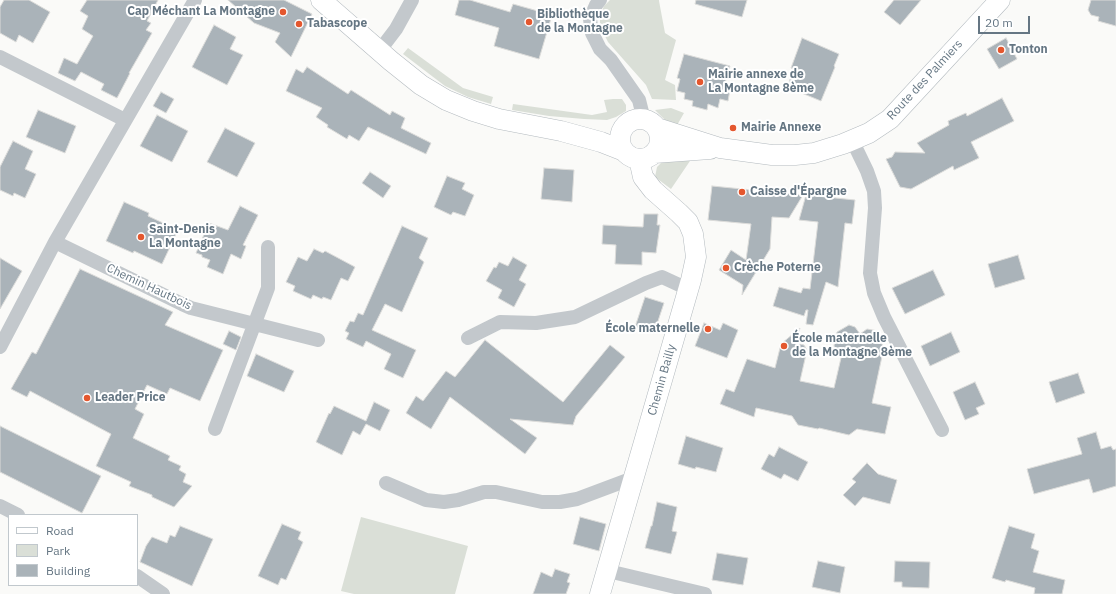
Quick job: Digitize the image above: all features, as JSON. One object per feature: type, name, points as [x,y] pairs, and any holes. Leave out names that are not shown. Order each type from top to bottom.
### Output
[{"type":"main road","name":"Route des Palmiers","points":[[321,0],[421,85],[446,100],[473,111],[499,119],[561,131],[639,154],[720,148]]},
{"type":"main road","name":"Route des Palmiers","points":[[561,131],[602,129],[641,124],[720,148],[772,156],[814,153],[852,140],[869,132],[890,119],[1000,0]]},
{"type":"main road","points":[[641,124],[660,134],[660,141],[658,148],[639,154],[621,145],[620,138],[621,132],[641,124]]},
{"type":"main road","name":"Chemin Bailly","points":[[600,594],[608,571],[696,257],[693,234],[688,222],[653,190],[643,177],[639,154]]},
{"type":"street","points":[[0,347],[54,242],[196,0]]},
{"type":"street","points":[[380,50],[396,29],[412,0]]},
{"type":"street","points":[[600,0],[596,4],[590,19],[592,33],[600,48],[611,60],[639,100],[642,112],[641,124]]},
{"type":"street","points":[[0,57],[125,120]]},
{"type":"street","points":[[852,140],[867,171],[874,191],[875,208],[870,273],[874,293],[884,317],[942,430]]},
{"type":"street","name":"Chemin Hautbois","points":[[54,242],[182,304],[255,325],[318,340]]},
{"type":"street","points":[[215,429],[268,288],[268,247]]},
{"type":"street","points":[[468,338],[500,322],[536,323],[575,317],[646,282],[662,277],[688,288]]},
{"type":"street","points":[[386,483],[426,500],[438,502],[458,500],[484,492],[496,492],[542,502],[560,502],[577,499],[633,478]]},
{"type":"street","points":[[0,506],[16,514]]},
{"type":"street","points":[[608,571],[705,594]]},
{"type":"street","points":[[138,577],[163,594]]},
{"type":"green space","points":[[610,0],[659,0],[665,33],[676,40],[665,80],[675,85],[676,100],[652,99],[646,85],[608,42],[600,26],[600,15],[604,6]]},
{"type":"green space","points":[[408,48],[463,88],[493,97],[491,104],[468,97],[445,86],[403,54]]},
{"type":"green space","points":[[622,99],[626,105],[626,111],[607,120],[549,116],[512,110],[513,104],[592,115],[607,112],[604,100]]},
{"type":"green space","points":[[671,108],[684,113],[676,127],[667,122],[655,110]]},
{"type":"green space","points":[[669,160],[690,161],[671,189],[655,177],[657,167],[661,163]]},
{"type":"green space","points":[[361,517],[468,546],[455,594],[354,594],[341,591]]},
{"type":"building","points":[[4,0],[29,0],[50,12],[33,43],[19,35],[16,42],[0,33],[0,7]]},
{"type":"building","points":[[87,0],[158,0],[147,21],[151,23],[146,30],[152,33],[129,73],[117,98],[101,90],[104,84],[81,72],[75,81],[58,73],[64,58],[77,64],[93,36],[82,29],[88,16],[80,11]]},
{"type":"building","points":[[228,0],[284,0],[312,14],[291,57],[275,42],[280,33],[254,23]]},
{"type":"building","points":[[459,0],[470,0],[510,12],[513,4],[552,15],[539,59],[494,46],[499,28],[455,15]]},
{"type":"building","points":[[696,0],[747,0],[742,17],[695,4]]},
{"type":"building","points":[[894,0],[921,0],[900,25],[884,12]]},
{"type":"building","points":[[1091,0],[1116,0],[1116,26],[1098,21],[1099,17],[1091,15],[1088,10]]},
{"type":"building","points":[[214,25],[236,37],[230,49],[243,55],[227,85],[192,67]]},
{"type":"building","points":[[802,38],[839,54],[821,101],[787,87],[794,69],[791,68]]},
{"type":"building","points":[[1006,38],[1017,59],[999,69],[987,49]]},
{"type":"building","name":"Mairie annexe de La Montagne 8ème","points":[[684,54],[730,66],[725,83],[731,84],[728,101],[720,99],[718,108],[708,104],[707,110],[692,106],[693,101],[684,99],[685,93],[677,91],[680,79],[677,78]]},
{"type":"building","points":[[307,67],[348,94],[351,90],[390,115],[392,111],[405,118],[401,128],[431,143],[426,154],[368,127],[359,141],[349,135],[347,139],[327,127],[328,125],[316,117],[322,108],[286,91],[296,69],[303,73]]},
{"type":"building","points":[[161,92],[174,99],[166,113],[153,106]]},
{"type":"building","points":[[1002,98],[1014,121],[971,142],[979,158],[954,170],[953,166],[911,189],[900,187],[886,159],[892,157],[895,152],[925,153],[917,143],[949,125],[948,121],[966,113],[967,116]]},
{"type":"building","points":[[38,110],[76,126],[65,153],[26,137]]},
{"type":"building","points":[[157,115],[188,131],[172,162],[140,146]]},
{"type":"building","points":[[225,128],[255,143],[237,177],[207,162]]},
{"type":"building","points":[[13,141],[33,151],[25,169],[36,174],[25,198],[14,193],[13,196],[0,190],[0,167]]},
{"type":"building","points":[[544,168],[574,170],[572,202],[541,199]]},
{"type":"building","points":[[370,172],[391,186],[383,198],[362,183]]},
{"type":"building","points":[[447,176],[465,183],[462,189],[474,195],[465,216],[453,212],[451,215],[434,207]]},
{"type":"building","points":[[712,186],[803,195],[789,218],[772,217],[770,249],[742,295],[743,285],[719,270],[731,250],[746,260],[751,224],[708,220]]},
{"type":"building","points":[[806,195],[855,200],[852,224],[845,223],[838,287],[826,282],[813,325],[806,324],[808,310],[806,310],[804,316],[773,306],[779,287],[801,293],[803,288],[810,289],[818,222],[799,220]]},
{"type":"building","name":"Saint-Denis La Montagne","points":[[124,202],[149,213],[148,216],[178,230],[162,264],[134,251],[133,253],[106,241]]},
{"type":"building","points":[[240,206],[258,215],[243,245],[246,246],[241,259],[231,254],[223,274],[207,267],[210,260],[196,253],[209,223],[228,230]]},
{"type":"building","points":[[644,214],[658,214],[657,225],[660,225],[656,253],[642,252],[642,265],[615,264],[616,245],[602,244],[603,225],[643,227]]},
{"type":"building","points":[[402,226],[428,238],[419,258],[424,262],[402,312],[385,304],[372,330],[416,350],[403,378],[384,369],[391,354],[366,341],[363,347],[346,339],[349,333],[345,331],[350,321],[354,322],[358,313],[363,315]]},
{"type":"building","points":[[314,249],[323,253],[325,251],[355,267],[348,281],[341,278],[331,300],[323,297],[322,299],[313,295],[311,299],[293,291],[295,286],[286,282],[298,257],[307,261]]},
{"type":"building","points":[[1018,255],[1025,279],[995,288],[988,264]]},
{"type":"building","points":[[513,257],[527,265],[519,280],[526,284],[514,307],[498,298],[502,290],[486,281],[494,267],[496,268],[499,262],[508,266]]},
{"type":"building","points":[[0,258],[22,271],[0,309]]},
{"type":"building","points":[[80,269],[173,312],[165,325],[223,350],[200,401],[170,388],[167,394],[147,385],[135,409],[144,414],[133,438],[170,456],[168,460],[181,466],[179,470],[186,474],[183,482],[192,486],[174,507],[152,497],[152,495],[129,486],[131,482],[96,466],[111,434],[30,391],[27,397],[11,389],[32,352],[36,354]]},
{"type":"building","points":[[933,270],[945,295],[905,314],[892,288]]},
{"type":"building","points":[[645,297],[664,303],[654,333],[635,327]]},
{"type":"building","points":[[704,323],[720,330],[723,323],[738,330],[727,358],[695,346]]},
{"type":"building","points":[[849,325],[855,327],[860,334],[867,329],[878,331],[876,336],[884,347],[872,403],[891,407],[885,434],[857,429],[849,435],[798,425],[792,416],[756,408],[754,417],[720,404],[726,389],[734,392],[747,359],[775,368],[781,344],[800,328],[796,343],[804,345],[807,350],[800,381],[834,388],[841,358],[834,346],[837,332]]},
{"type":"building","points":[[229,331],[241,337],[236,350],[223,344]]},
{"type":"building","points":[[951,332],[960,352],[930,366],[921,346]]},
{"type":"building","points":[[485,340],[563,402],[610,345],[625,357],[576,416],[573,425],[510,419],[537,438],[525,454],[450,397],[431,429],[406,413],[416,396],[423,401],[446,371],[455,377]]},
{"type":"building","points":[[256,354],[294,371],[284,392],[247,376]]},
{"type":"building","points":[[1078,373],[1085,393],[1056,403],[1049,382]]},
{"type":"building","points":[[975,382],[985,404],[976,408],[979,414],[965,420],[953,392]]},
{"type":"building","points":[[374,402],[390,410],[380,431],[366,424],[360,435],[353,431],[342,455],[316,442],[329,413],[330,414],[334,406],[366,421]]},
{"type":"building","points":[[0,426],[101,476],[82,513],[0,472]]},
{"type":"building","points":[[1096,432],[1101,449],[1111,446],[1113,450],[1116,449],[1116,486],[1093,493],[1089,479],[1034,494],[1027,469],[1082,454],[1077,438]]},
{"type":"building","points":[[686,436],[723,448],[716,472],[696,467],[695,469],[678,464]]},
{"type":"building","points":[[779,447],[808,462],[798,481],[784,474],[781,479],[761,469],[769,454],[774,457]]},
{"type":"building","points":[[867,463],[878,474],[897,480],[890,504],[863,497],[855,506],[843,495],[856,482],[852,479]]},
{"type":"building","points":[[657,502],[677,507],[672,531],[677,532],[671,554],[645,548],[652,526]]},
{"type":"building","points":[[580,517],[606,524],[599,551],[573,544]]},
{"type":"building","points":[[282,524],[301,532],[298,539],[303,542],[286,580],[281,578],[278,585],[258,576]]},
{"type":"building","points":[[180,526],[213,539],[192,586],[140,562],[146,546],[152,537],[167,543],[170,535],[175,537]]},
{"type":"building","points":[[1009,526],[1035,534],[1031,548],[1039,551],[1033,572],[1065,580],[1062,594],[1034,594],[1035,588],[1006,580],[1005,582],[992,578]]},
{"type":"building","points":[[717,553],[748,558],[743,585],[712,580]]},
{"type":"building","points":[[818,561],[845,567],[840,593],[812,587]]},
{"type":"building","points":[[895,561],[930,562],[929,588],[902,587],[902,582],[894,582]]},
{"type":"building","points":[[555,569],[570,574],[567,582],[570,583],[566,594],[533,594],[541,572],[552,577]]},
{"type":"place","name":"Cap Méchant La Montagne","points":[[283,12]]},
{"type":"place","name":"Bibliothèque de la Montagne","points":[[529,22]]},
{"type":"place","name":"Tabascope","points":[[299,24]]},
{"type":"place","name":"Tonton","points":[[1001,50]]},
{"type":"place","name":"Mairie annexe de La Montagne 8ème","points":[[700,82]]},
{"type":"place","name":"Mairie Annexe","points":[[733,128]]},
{"type":"place","name":"Caisse d'Épargne","points":[[742,192]]},
{"type":"place","name":"Saint-Denis La Montagne","points":[[141,237]]},
{"type":"place","name":"Crèche Poterne","points":[[726,268]]},
{"type":"place","name":"École maternelle","points":[[708,329]]},
{"type":"place","name":"École maternelle de la Montagne 8ème","points":[[784,346]]},
{"type":"place","name":"Leader Price","points":[[87,398]]}]
